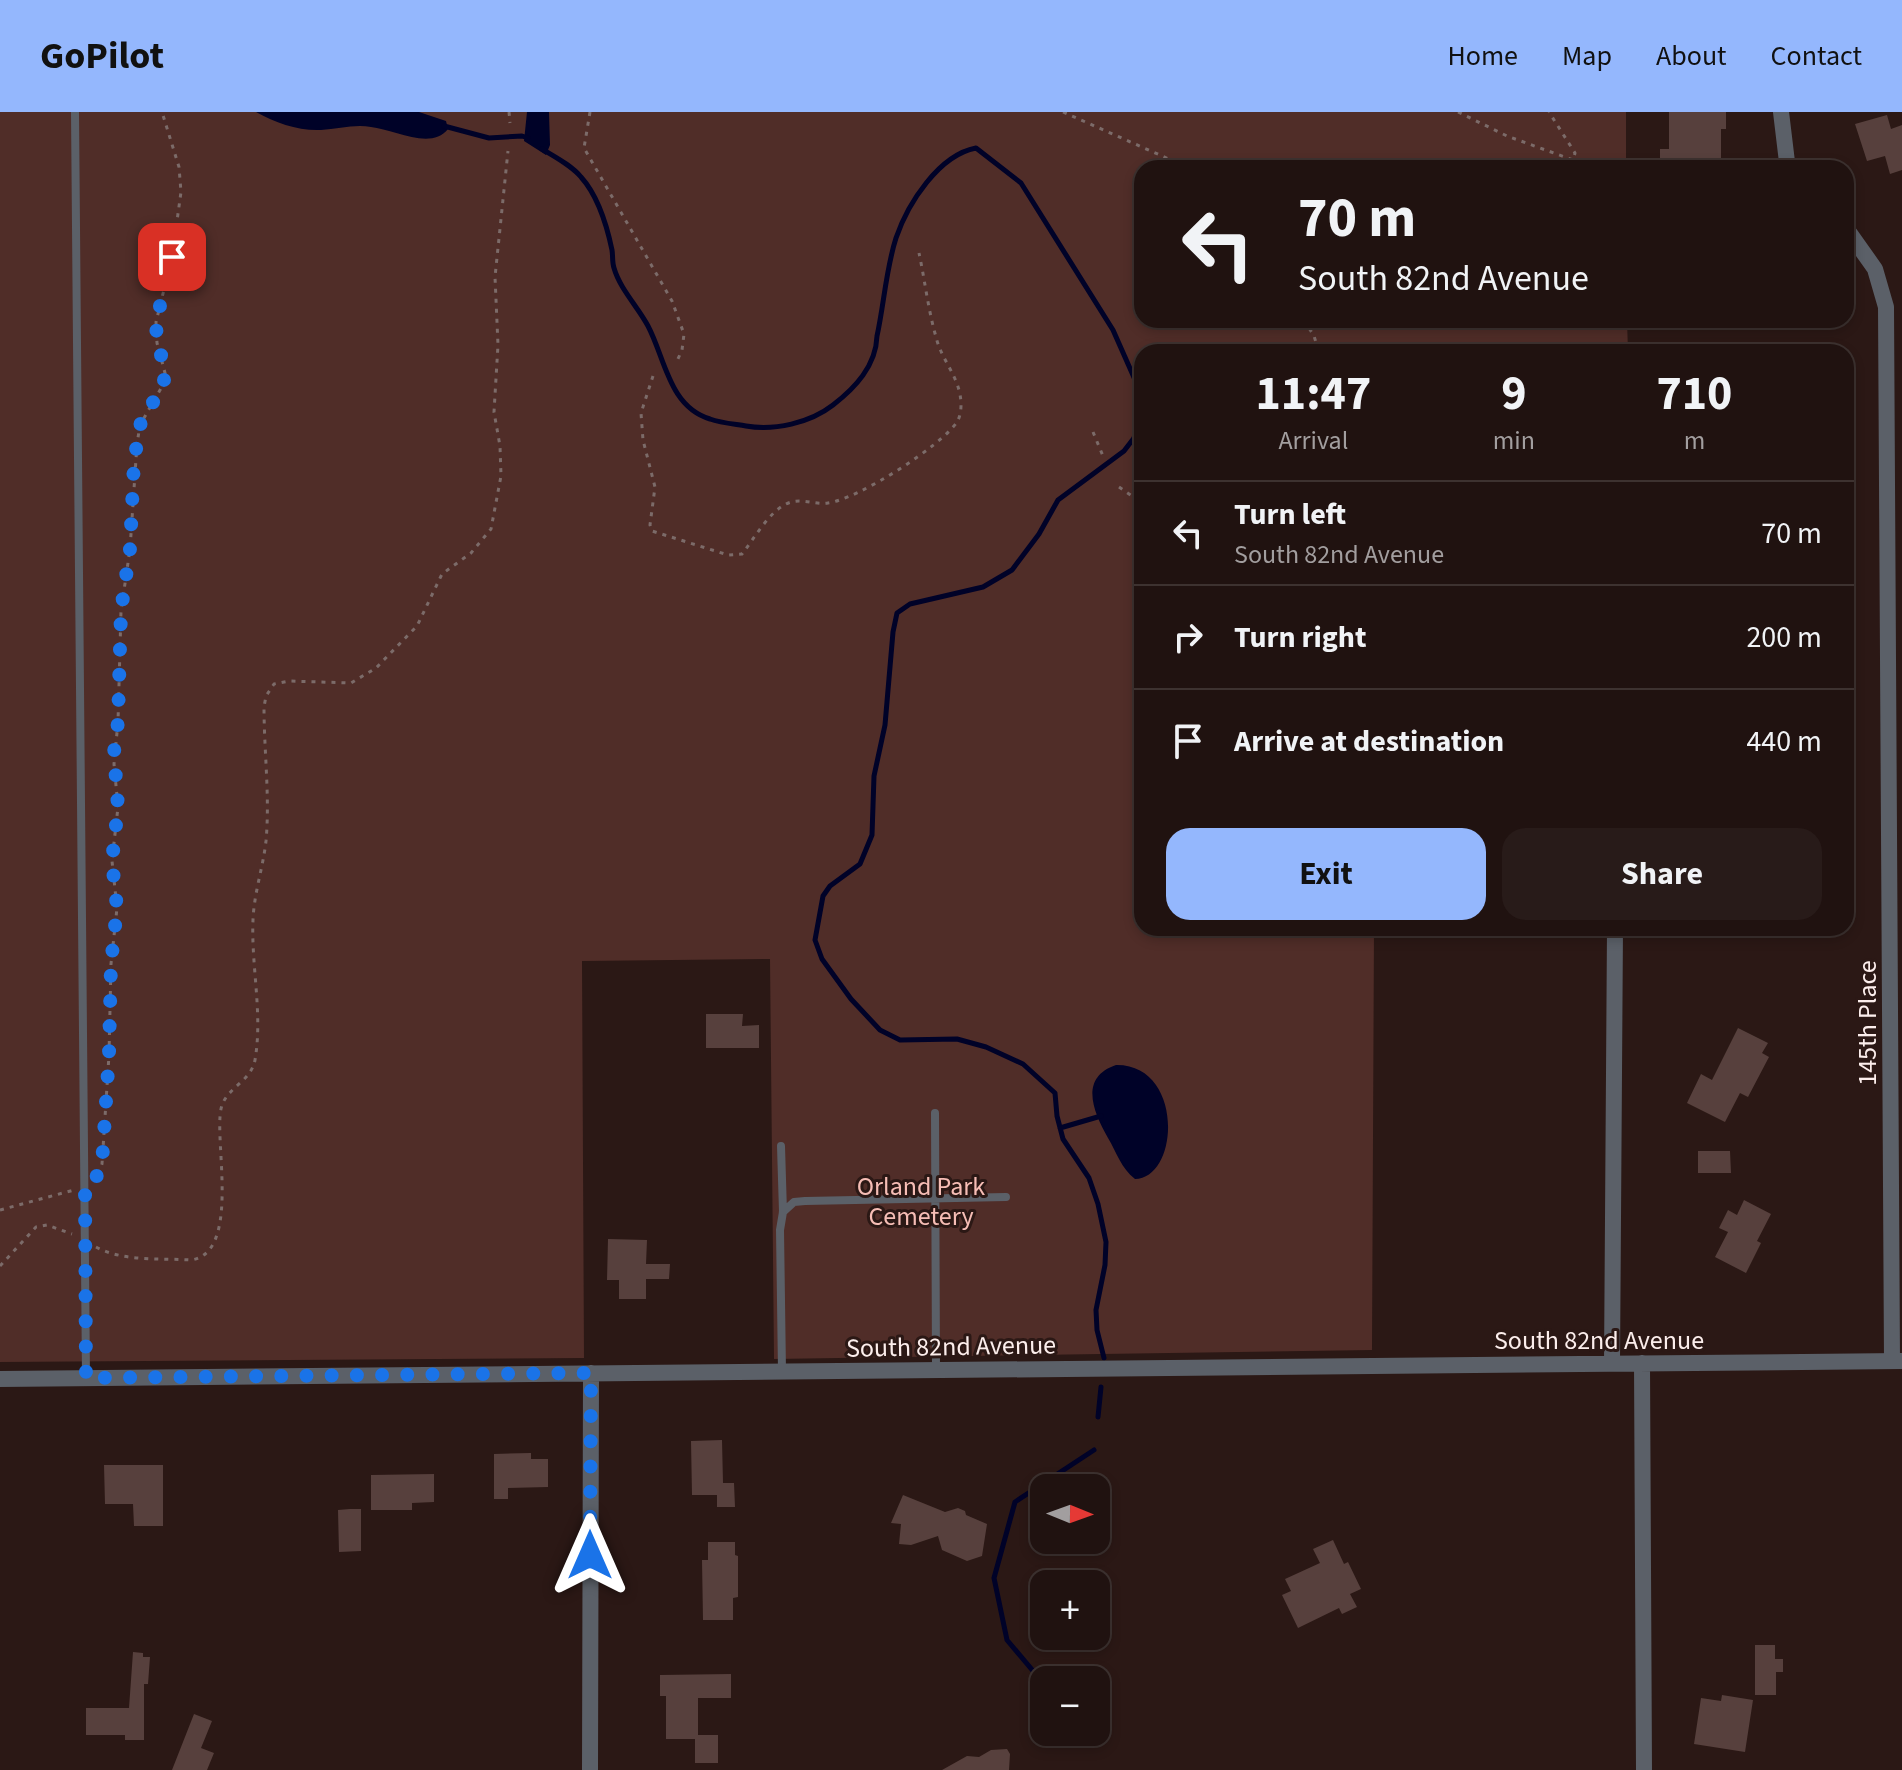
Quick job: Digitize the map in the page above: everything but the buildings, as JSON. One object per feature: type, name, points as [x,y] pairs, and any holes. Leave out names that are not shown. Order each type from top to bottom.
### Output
[{"type":"street","points":[[1781,112],[1787,160]]},
{"type":"street","name":"145th Place","points":[[1854,239],[1875,269],[1886,307],[1897,1361]]},
{"type":"street","points":[[1612,1363],[1615,936]]},
{"type":"street","name":"South 82nd Avenue","points":[[0,1379],[1897,1361]]},
{"type":"street","points":[[1642,1363],[1644,1770]]},
{"type":"street","points":[[590,1770],[591,1373]]},
{"type":"lane","points":[[75,112],[86,1378]]},
{"type":"lane","points":[[935,1113],[936,1370]]},
{"type":"lane","points":[[781,1146],[782,1371]]},
{"type":"lane","points":[[783,1212],[794,1202],[805,1201],[1006,1197]]},
{"type":"path","points":[[0,1210],[85,1187],[94,1182],[102,1164],[111,964],[117,908],[112,861],[118,807],[114,752],[118,722],[121,611],[130,549],[133,474],[140,425],[164,383],[156,322],[172,257],[181,192],[179,167],[162,112]]},
{"type":"path","points":[[509,112],[510,123]]},
{"type":"path","points":[[590,112],[584,148],[672,301],[684,334],[677,361]]},
{"type":"path","points":[[1063,112],[1171,160]]},
{"type":"path","points":[[1458,112],[1507,136],[1573,160],[1575,153],[1549,112]]},
{"type":"path","points":[[0,1266],[36,1227],[43,1225],[86,1240],[109,1253],[125,1256],[191,1260],[200,1259],[209,1252],[224,1190],[219,1134],[221,1109],[226,1097],[251,1073],[255,1056],[257,1010],[253,919],[267,823],[266,696],[274,684],[281,682],[351,683],[376,668],[417,626],[442,574],[471,553],[491,529],[501,476],[494,412],[498,345],[495,277],[508,151]]},
{"type":"path","points":[[653,376],[641,413],[643,440],[655,487],[650,525],[652,531],[737,557],[782,506],[796,501],[828,503],[853,495],[904,466],[956,424],[960,416],[957,379],[936,339],[919,253]]},
{"type":"path","points":[[1093,432],[1103,456]]},
{"type":"path","points":[[1119,487],[1134,497]]},
{"type":"green space","name":"Orland Park Cemetery","points":[[0,112],[1626,112],[1626,160],[1134,160],[1134,328],[1627,328],[1628,344],[1134,344],[1134,936],[1374,936],[1372,1350],[774,1359],[770,959],[582,961],[584,1358],[0,1362]]},
{"type":"water","points":[[256,112],[419,112],[446,121],[448,129],[441,135],[422,139],[365,126],[312,130],[287,126]]},
{"type":"water","points":[[527,112],[549,112],[550,145],[546,155],[524,141]]},
{"type":"water","points":[[1116,1065],[1138,1070],[1154,1082],[1164,1100],[1168,1121],[1167,1142],[1161,1161],[1150,1174],[1135,1179],[1123,1165],[1103,1128],[1092,1097],[1097,1078]]},
{"type":"waterway","points":[[444,126],[489,138],[528,138]]},
{"type":"waterway","points":[[542,149],[573,169],[587,185],[604,221],[617,276],[648,326],[677,393],[696,413],[714,420],[757,427],[791,424],[814,417],[849,391],[873,357],[887,274],[896,238],[908,210],[938,170],[962,152],[976,148],[1021,183],[1113,330],[1134,377]]},
{"type":"waterway","points":[[1104,1358],[1096,1310],[1106,1242],[1089,1178],[1063,1139],[1055,1093],[1023,1064],[986,1047],[957,1039],[900,1040],[880,1030],[851,999],[822,959],[815,940],[823,896],[830,886],[860,864],[872,835],[874,776],[885,725],[897,613],[910,604],[983,587],[1012,570],[1039,534],[1058,500],[1124,451],[1134,438]]},
{"type":"waterway","points":[[1060,1128],[1101,1116]]},
{"type":"waterway","points":[[1098,1417],[1101,1387]]},
{"type":"waterway","points":[[1030,1667],[1007,1640],[994,1578],[1015,1502],[1094,1450]]},
{"type":"route","points":[[172,257],[156,322],[157,343],[164,364],[164,383],[140,425],[134,462],[128,568],[121,611],[119,710],[114,752],[118,807],[112,861],[117,908],[111,964],[109,1055],[102,1164],[94,1182],[85,1187],[86,1378],[591,1373],[590,1555]]}]
